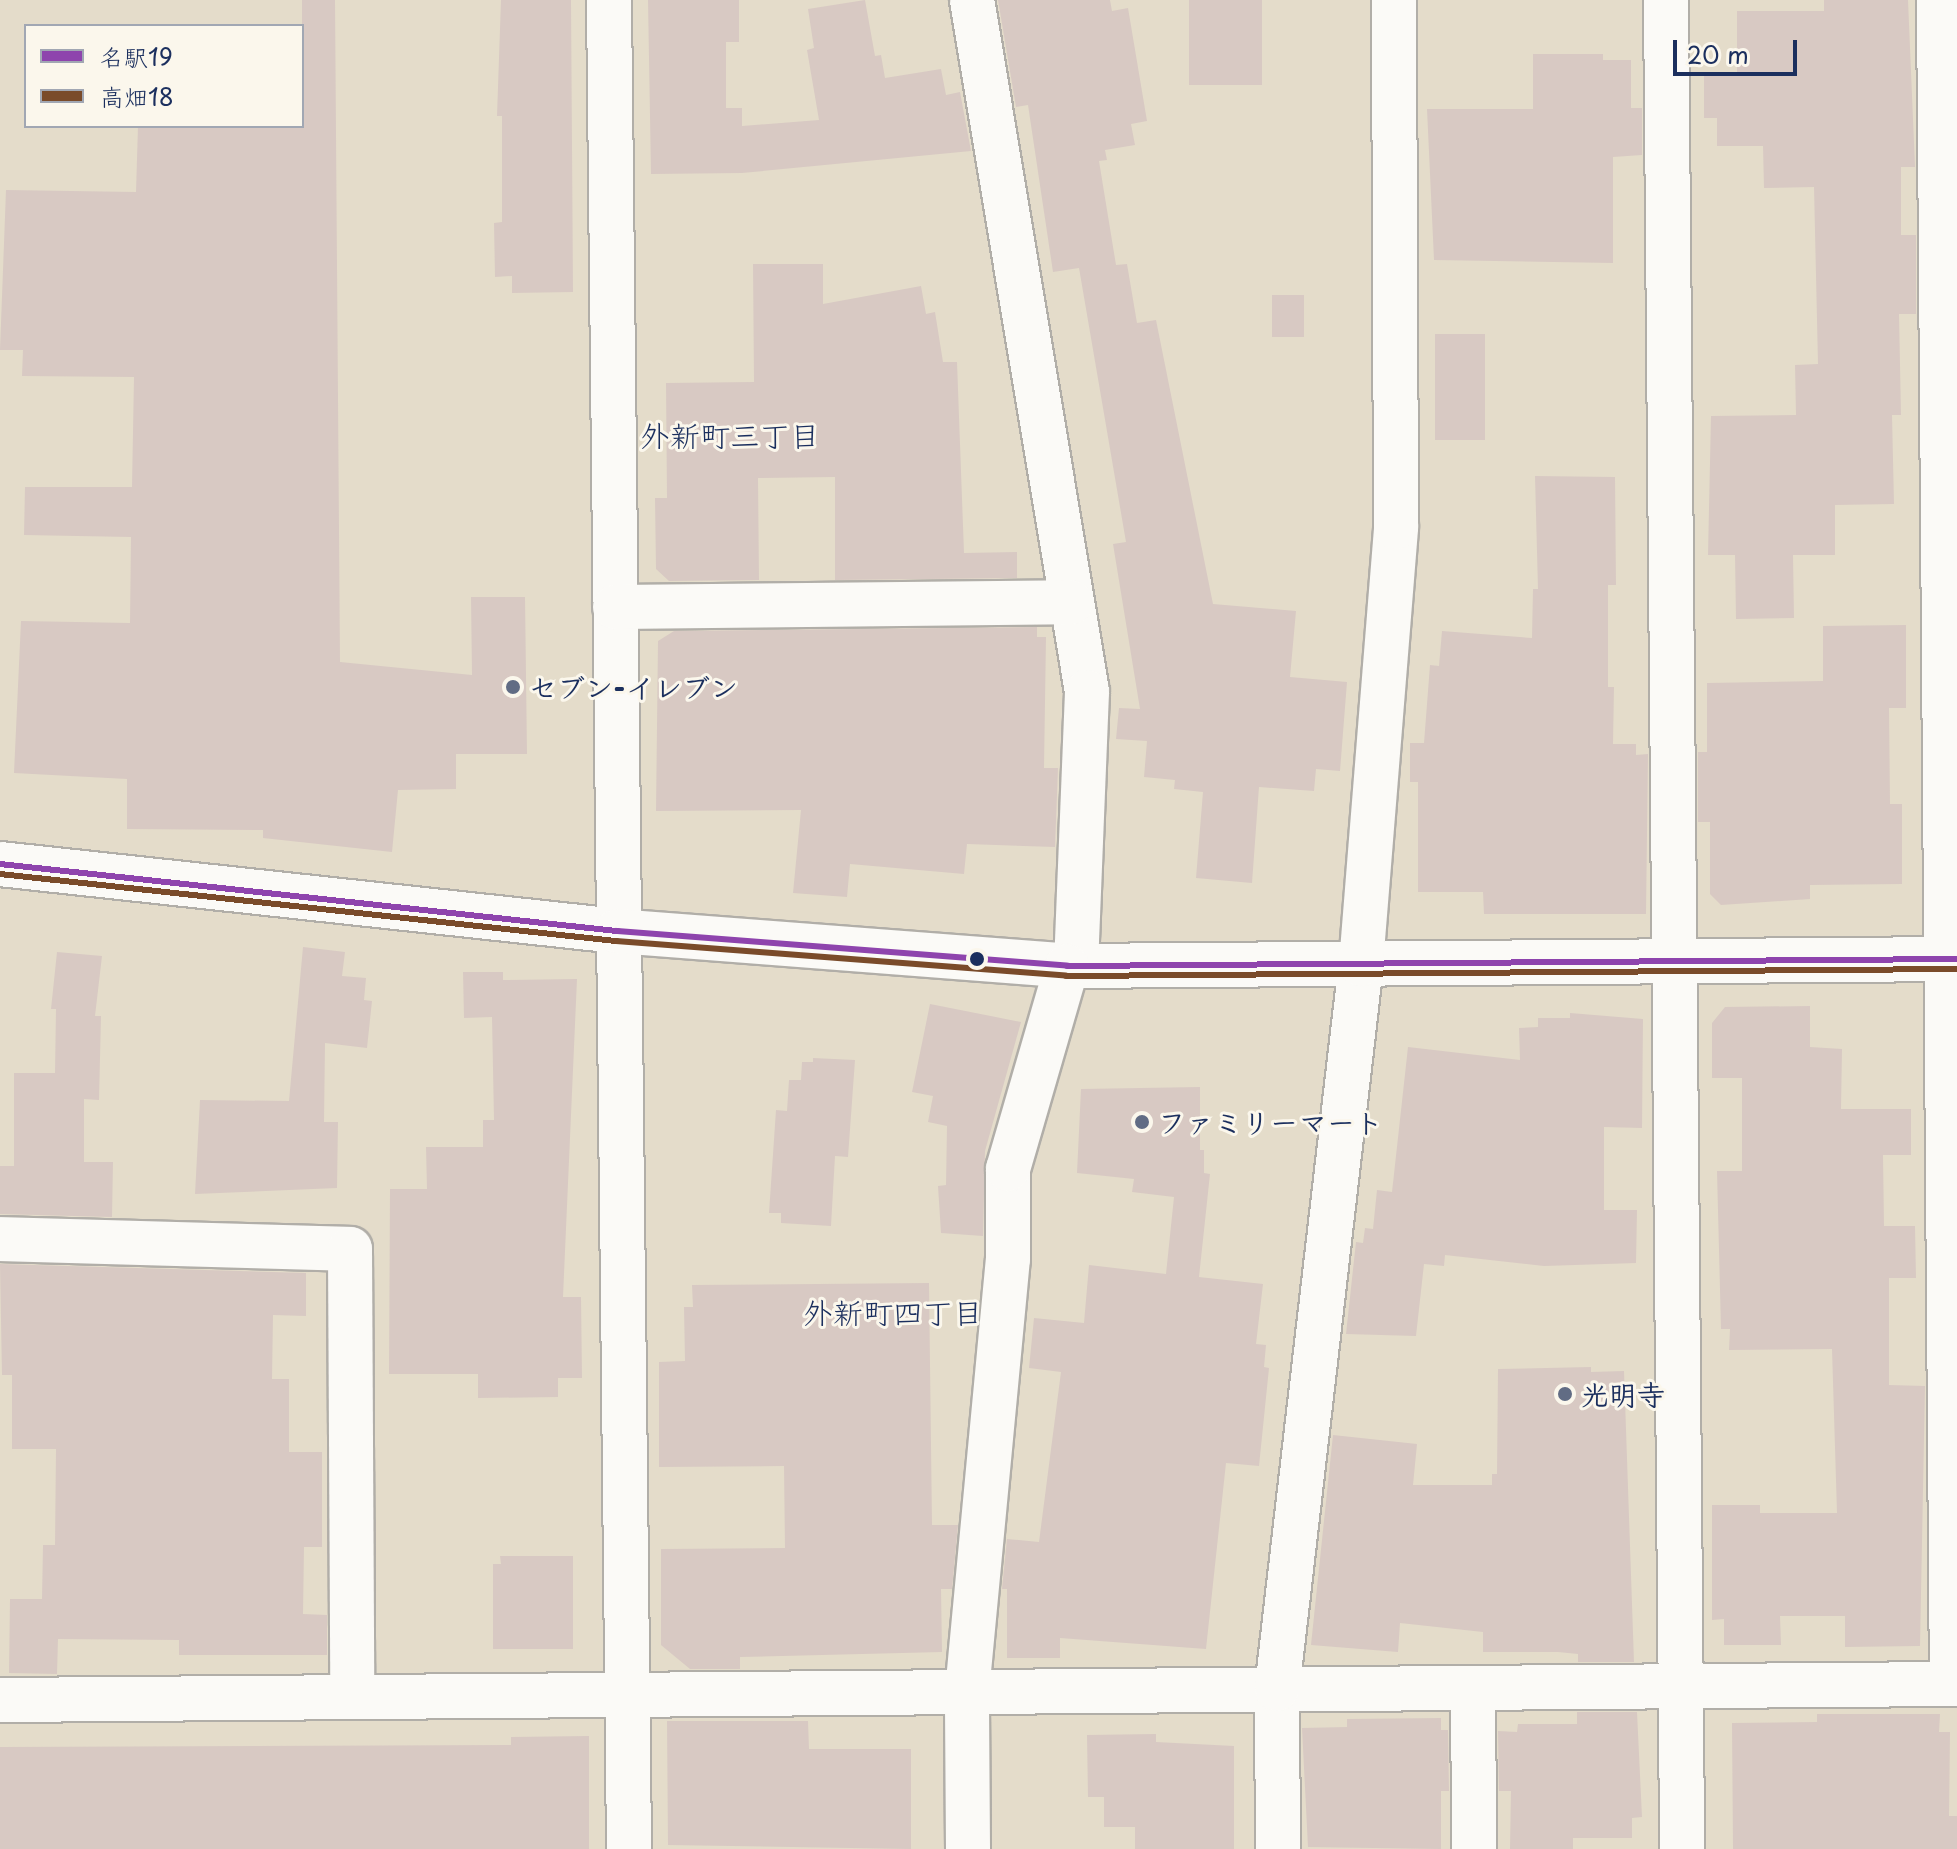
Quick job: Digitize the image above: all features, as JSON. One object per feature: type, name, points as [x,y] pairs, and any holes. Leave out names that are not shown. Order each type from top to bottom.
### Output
[{"type":"street","points":[[609,0],[629,1849]]},
{"type":"street","points":[[968,1849],[967,1692],[1008,1259],[1008,1169],[1072,966],[1087,692],[972,0]]},
{"type":"street","points":[[1278,1849],[1277,1689],[1361,964],[1396,527],[1394,0]]},
{"type":"street","points":[[1666,0],[1682,1849]]},
{"type":"street","points":[[0,1700],[1955,1684],[1952,959],[1939,0]]},
{"type":"street","points":[[615,607],[1071,602]]},
{"type":"street","points":[[0,864],[617,931],[1072,966],[1952,959]]},
{"type":"street","points":[[0,1239],[350,1249],[352,1697]]},
{"type":"street","points":[[1473,1688],[1474,1849]]},
{"type":"building","points":[[302,0],[335,0],[340,662],[472,675],[471,597],[525,597],[527,754],[456,754],[456,789],[398,790],[392,852],[263,838],[263,830],[127,829],[127,779],[14,773],[21,621],[130,623],[131,537],[24,535],[25,487],[132,487],[134,377],[22,376],[23,350],[0,350],[6,190],[136,192],[138,128],[304,128]]},
{"type":"building","points":[[501,0],[571,0],[573,292],[512,293],[512,276],[495,277],[494,223],[502,222],[502,116],[497,116]]},
{"type":"building","points":[[648,0],[739,0],[739,42],[726,42],[726,108],[742,108],[742,126],[819,120],[807,50],[814,48],[808,9],[865,0],[875,56],[881,55],[885,78],[941,69],[946,95],[960,92],[971,151],[742,173],[651,174]]},
{"type":"building","points":[[998,0],[1110,0],[1112,11],[1128,8],[1147,121],[1131,124],[1135,145],[1105,150],[1107,160],[1099,161],[1116,265],[1127,264],[1137,323],[1156,320],[1213,604],[1296,611],[1290,677],[1347,682],[1340,771],[1316,769],[1314,791],[1259,787],[1252,883],[1196,878],[1203,792],[1174,789],[1175,780],[1144,777],[1147,741],[1116,739],[1119,708],[1140,709],[1113,544],[1126,542],[1079,268],[1053,272],[1028,105],[1016,107]]},
{"type":"building","points":[[1189,0],[1262,0],[1262,85],[1189,85]]},
{"type":"building","points":[[1824,0],[1908,0],[1915,167],[1901,167],[1901,235],[1916,235],[1916,314],[1899,314],[1901,415],[1892,415],[1894,504],[1835,505],[1835,555],[1793,555],[1794,618],[1736,619],[1735,555],[1708,555],[1711,416],[1796,415],[1795,365],[1818,364],[1814,187],[1764,188],[1763,146],[1717,146],[1717,118],[1704,118],[1704,73],[1737,72],[1737,11],[1824,11]]},
{"type":"building","points":[[1533,54],[1603,54],[1603,60],[1631,60],[1631,108],[1642,108],[1642,155],[1613,157],[1613,263],[1434,260],[1427,109],[1533,109]]},
{"type":"building","points":[[753,264],[823,264],[823,304],[921,286],[926,314],[935,312],[943,362],[957,362],[964,553],[1017,552],[1017,578],[835,580],[835,477],[758,478],[759,580],[669,581],[656,569],[655,498],[667,498],[666,383],[754,382]]},
{"type":"building","points":[[1272,295],[1304,295],[1304,337],[1272,337]]},
{"type":"building","points":[[1435,334],[1485,334],[1485,440],[1435,440]]},
{"type":"building","points":[[1535,476],[1615,477],[1616,585],[1608,585],[1608,687],[1614,687],[1613,744],[1636,744],[1636,755],[1648,754],[1646,914],[1484,914],[1483,892],[1418,892],[1418,782],[1410,782],[1410,743],[1424,743],[1430,665],[1439,666],[1442,631],[1532,638],[1533,589],[1538,589]]},
{"type":"building","points":[[1906,625],[1906,708],[1889,708],[1890,804],[1902,804],[1902,884],[1810,885],[1810,899],[1721,905],[1710,894],[1710,822],[1698,822],[1698,752],[1707,752],[1707,683],[1823,681],[1823,626]]},
{"type":"building","points":[[1037,627],[1037,637],[1046,637],[1044,768],[1058,768],[1055,847],[967,844],[964,874],[850,864],[847,897],[793,893],[801,810],[656,811],[658,641],[674,631]]},
{"type":"building","points":[[303,947],[345,952],[342,976],[366,978],[364,1000],[372,1001],[367,1048],[325,1043],[324,1122],[338,1122],[337,1188],[195,1194],[200,1100],[289,1101]]},
{"type":"building","points":[[57,952],[102,956],[95,1016],[101,1016],[99,1100],[84,1099],[84,1162],[113,1162],[112,1217],[0,1214],[0,1166],[14,1166],[14,1073],[55,1073],[56,1009],[51,1009]]},
{"type":"building","points":[[463,972],[503,972],[503,980],[577,979],[563,1297],[581,1297],[582,1378],[558,1378],[558,1397],[478,1398],[478,1374],[389,1374],[390,1189],[427,1189],[426,1147],[483,1147],[483,1120],[494,1120],[492,1017],[464,1018]]},
{"type":"building","points":[[930,1004],[1021,1022],[985,1151],[983,1236],[941,1233],[938,1186],[946,1185],[947,1126],[928,1122],[933,1096],[912,1092]]},
{"type":"building","points":[[1810,1006],[1810,1047],[1842,1049],[1841,1109],[1911,1109],[1911,1155],[1883,1155],[1884,1226],[1915,1226],[1916,1278],[1889,1278],[1889,1385],[1925,1386],[1920,1646],[1845,1647],[1845,1616],[1780,1616],[1781,1645],[1724,1645],[1724,1619],[1712,1620],[1712,1505],[1760,1505],[1760,1513],[1837,1513],[1832,1349],[1729,1350],[1730,1329],[1721,1329],[1717,1171],[1742,1171],[1742,1078],[1712,1078],[1712,1023],[1725,1007]]},
{"type":"building","points":[[1570,1013],[1643,1019],[1642,1128],[1604,1127],[1604,1210],[1637,1210],[1636,1263],[1544,1266],[1445,1255],[1444,1266],[1424,1264],[1416,1336],[1346,1334],[1356,1242],[1363,1243],[1365,1228],[1373,1229],[1377,1190],[1392,1192],[1408,1047],[1520,1060],[1519,1028],[1538,1027],[1538,1018],[1570,1018]]},
{"type":"building","points":[[813,1058],[855,1060],[848,1157],[835,1156],[831,1226],[781,1223],[781,1213],[769,1213],[776,1110],[787,1111],[789,1080],[801,1080],[802,1062],[813,1062]]},
{"type":"building","points":[[1200,1087],[1200,1150],[1204,1150],[1204,1173],[1210,1174],[1199,1277],[1263,1284],[1256,1344],[1266,1345],[1264,1367],[1269,1368],[1259,1466],[1226,1463],[1206,1649],[1060,1638],[1060,1658],[1007,1658],[1007,1589],[1002,1589],[1007,1539],[1039,1542],[1061,1372],[1029,1368],[1034,1318],[1084,1323],[1089,1265],[1166,1274],[1174,1197],[1132,1192],[1134,1179],[1077,1173],[1081,1089]]},
{"type":"building","points":[[0,1264],[306,1273],[306,1316],[273,1315],[272,1379],[289,1379],[289,1452],[322,1452],[322,1547],[304,1547],[303,1614],[327,1615],[327,1655],[179,1655],[179,1640],[58,1639],[57,1674],[9,1673],[10,1599],[42,1599],[43,1545],[55,1545],[56,1449],[12,1449],[12,1375],[2,1375]]},
{"type":"building","points":[[929,1283],[932,1525],[958,1525],[952,1589],[941,1589],[942,1652],[740,1657],[740,1669],[690,1669],[661,1645],[661,1549],[785,1548],[784,1466],[659,1467],[659,1362],[685,1361],[684,1307],[693,1307],[692,1285]]},
{"type":"building","points":[[1591,1367],[1591,1372],[1624,1371],[1634,1662],[1578,1662],[1578,1654],[1558,1652],[1483,1652],[1483,1632],[1400,1623],[1398,1652],[1311,1645],[1333,1435],[1417,1444],[1413,1485],[1492,1485],[1492,1474],[1497,1474],[1498,1369]]},
{"type":"building","points":[[500,1556],[573,1556],[573,1649],[493,1649],[493,1564],[501,1564]]},
{"type":"building","points":[[1577,1712],[1637,1712],[1642,1817],[1632,1818],[1632,1838],[1573,1838],[1573,1849],[1510,1849],[1511,1791],[1499,1791],[1498,1731],[1517,1732],[1518,1724],[1577,1724]]},
{"type":"building","points":[[1817,1714],[1940,1714],[1939,1732],[1950,1732],[1949,1816],[1957,1816],[1957,1849],[1733,1849],[1732,1723],[1817,1722]]},
{"type":"building","points":[[1441,1718],[1441,1730],[1448,1730],[1449,1791],[1441,1791],[1441,1849],[1308,1847],[1302,1728],[1347,1727],[1347,1719]]},
{"type":"building","points":[[667,1721],[808,1721],[809,1749],[911,1749],[911,1849],[668,1845]]},
{"type":"building","points":[[1156,1734],[1156,1742],[1234,1746],[1234,1849],[1135,1849],[1135,1827],[1104,1827],[1104,1797],[1088,1797],[1087,1735]]},
{"type":"building","points":[[589,1736],[589,1849],[0,1849],[0,1747],[511,1745],[511,1737]]},
{"type":"transit line","name":"名駅19","points":[[0,864],[617,931],[1067,966],[1957,959]]},
{"type":"transit line","name":"高畑18","points":[[0,874],[616,941],[1066,976],[1957,969]]},
{"type":"place","name":"セブン-イレブン","points":[[513,687]]},
{"type":"place","name":"ファミリーマート","points":[[1142,1122]]},
{"type":"place","name":"光明寺","points":[[1565,1394]]},
{"type":"district","name":"外新町三丁目","points":[[730,435]]},
{"type":"district","name":"外新町四丁目","points":[[893,1312]]}]
